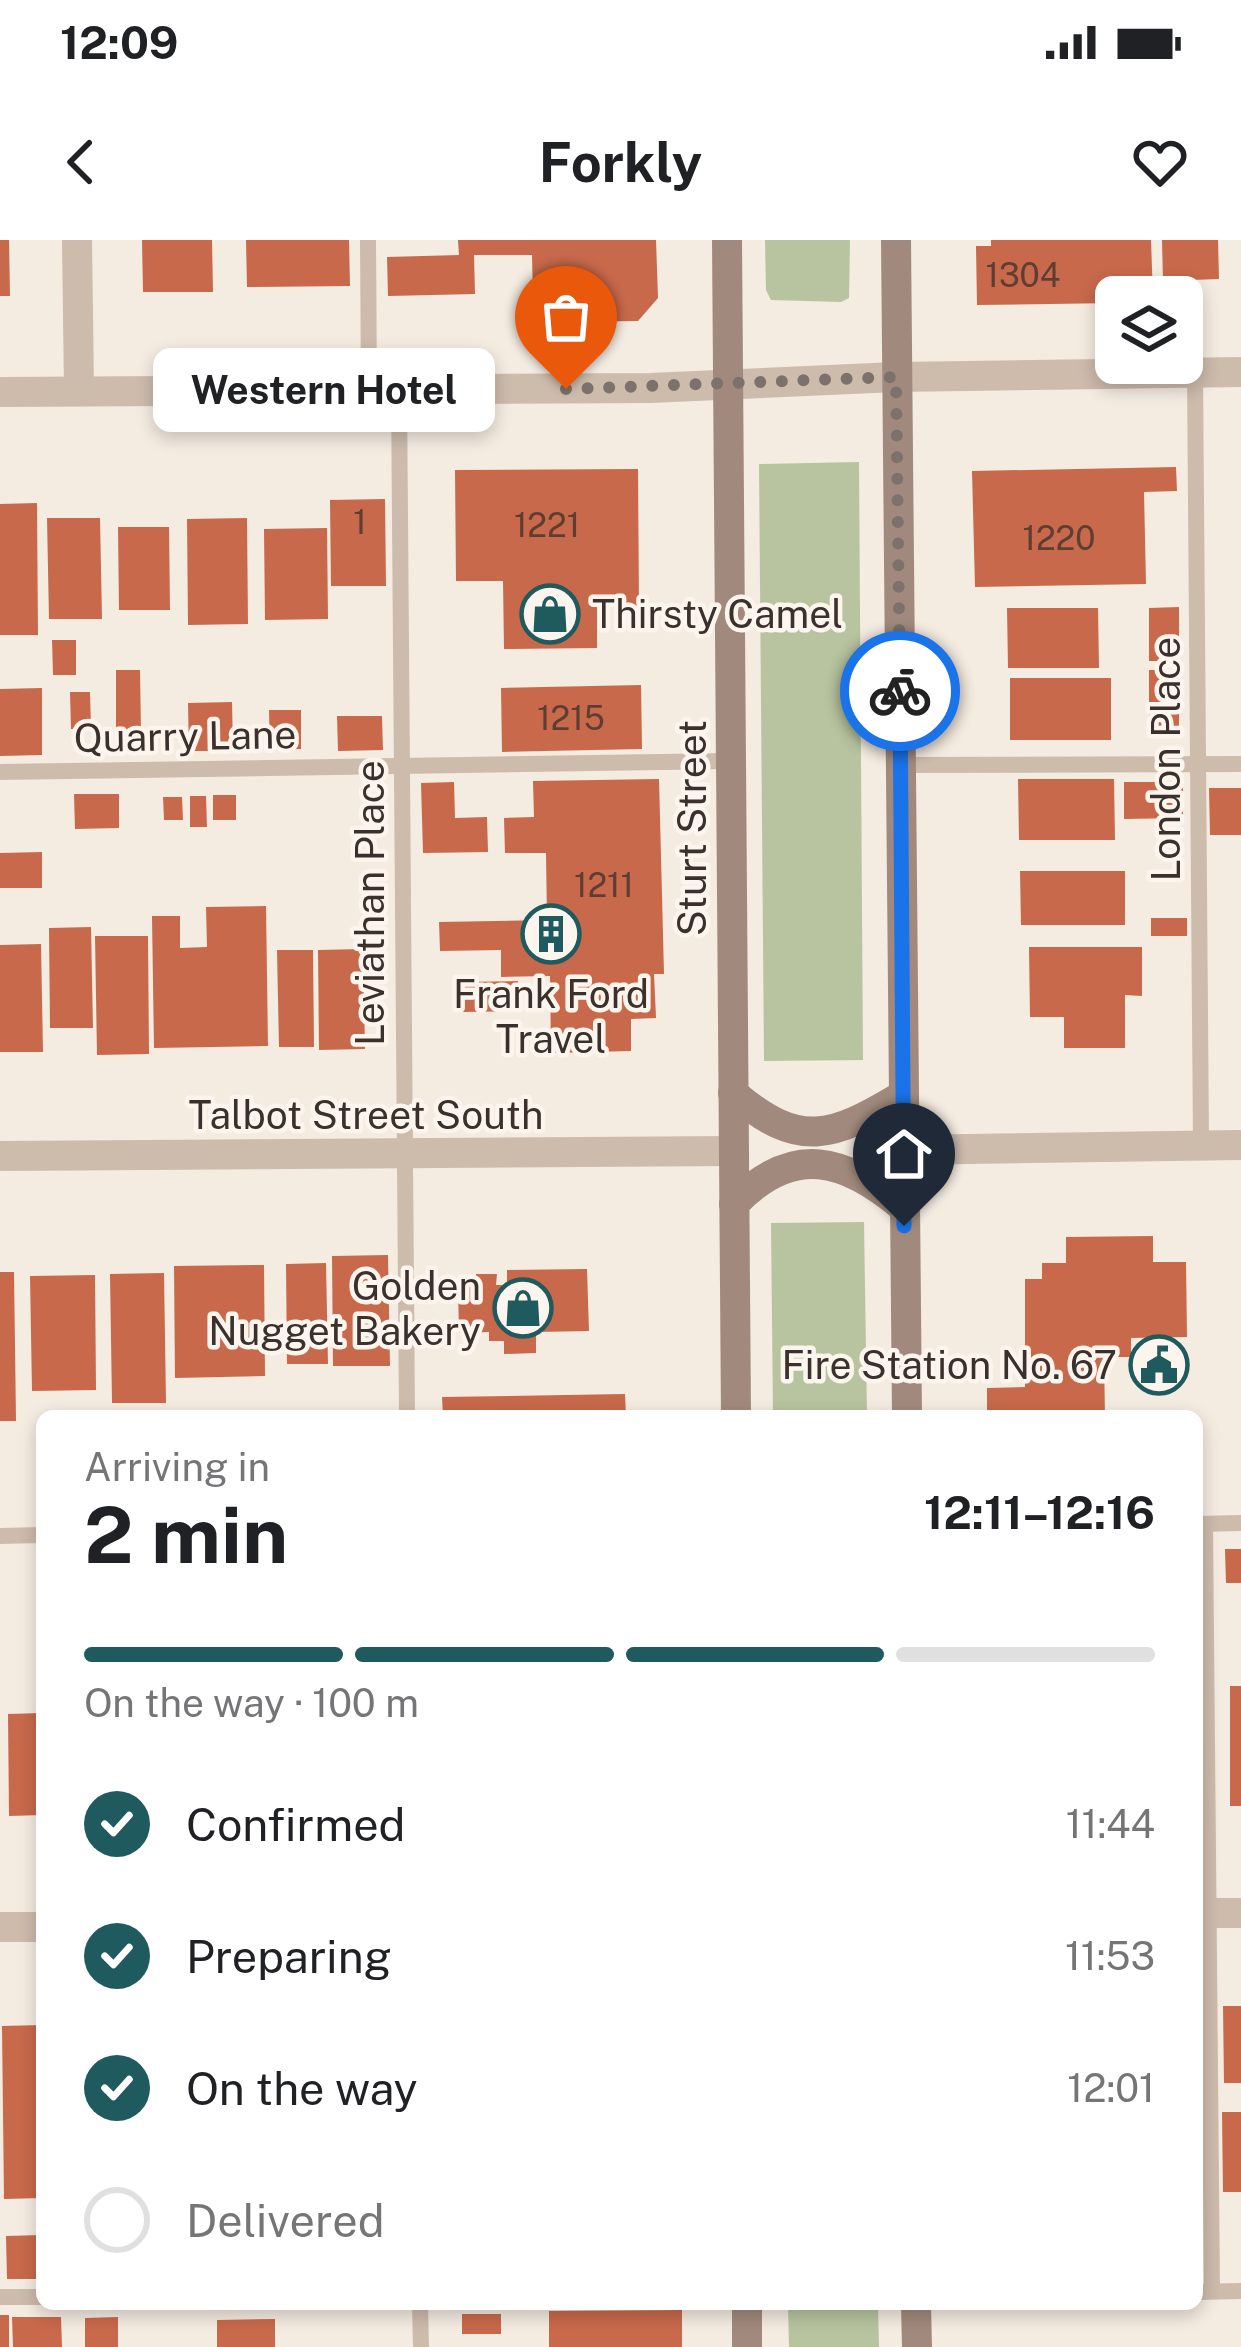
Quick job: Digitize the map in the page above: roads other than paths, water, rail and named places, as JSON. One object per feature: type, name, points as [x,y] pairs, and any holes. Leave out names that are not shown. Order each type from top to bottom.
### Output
[{"type":"main road","name":"Sturt Street","points":[[727,240],[736,1410]]},
{"type":"main road","points":[[896,240],[907,1410]]},
{"type":"main road","points":[[733,1093],[762,1118],[793,1132],[832,1131],[903,1095]]},
{"type":"main road","points":[[734,1204],[754,1184],[794,1164],[833,1164],[874,1182],[904,1208]]},
{"type":"main road","points":[[747,2310],[747,2347]]},
{"type":"main road","points":[[916,2310],[917,2347]]},
{"type":"street","points":[[77,240],[79,391]]},
{"type":"street","points":[[1203,372],[1241,372]]},
{"type":"street","points":[[0,392],[650,388],[1095,374]]},
{"type":"street","points":[[903,1150],[1241,1144]]},
{"type":"street","name":"Talbot Street South","points":[[0,1156],[734,1151]]},
{"type":"street","points":[[1203,1913],[1241,1913]]},
{"type":"street","points":[[0,1927],[36,1927]]},
{"type":"lane","name":"Leviathan Place","points":[[368,240],[384,390],[402,766],[407,1410]]},
{"type":"lane","name":"London Place","points":[[1195,384],[1201,1145]]},
{"type":"lane","name":"Quarry Lane","points":[[0,772],[730,761]]},
{"type":"lane","points":[[900,765],[1241,764]]},
{"type":"lane","points":[[1203,1524],[1241,1523]]},
{"type":"lane","points":[[0,1536],[36,1535]]},
{"type":"lane","points":[[1203,2102],[1204,2292],[1241,2291]]},
{"type":"lane","points":[[0,2297],[36,2296]]},
{"type":"lane","points":[[420,2310],[421,2347]]},
{"type":"place","name":"Western Hotel","points":[[566,389]]},
{"type":"place","name":"Thirsty Camel","points":[[550,614]]},
{"type":"place","name":"Frank Ford Travel","points":[[551,934]]},
{"type":"place","name":"Golden Nugget Bakery","points":[[523,1308]]},
{"type":"place","name":"Fire Station No. 67","points":[[1159,1365]]}]
